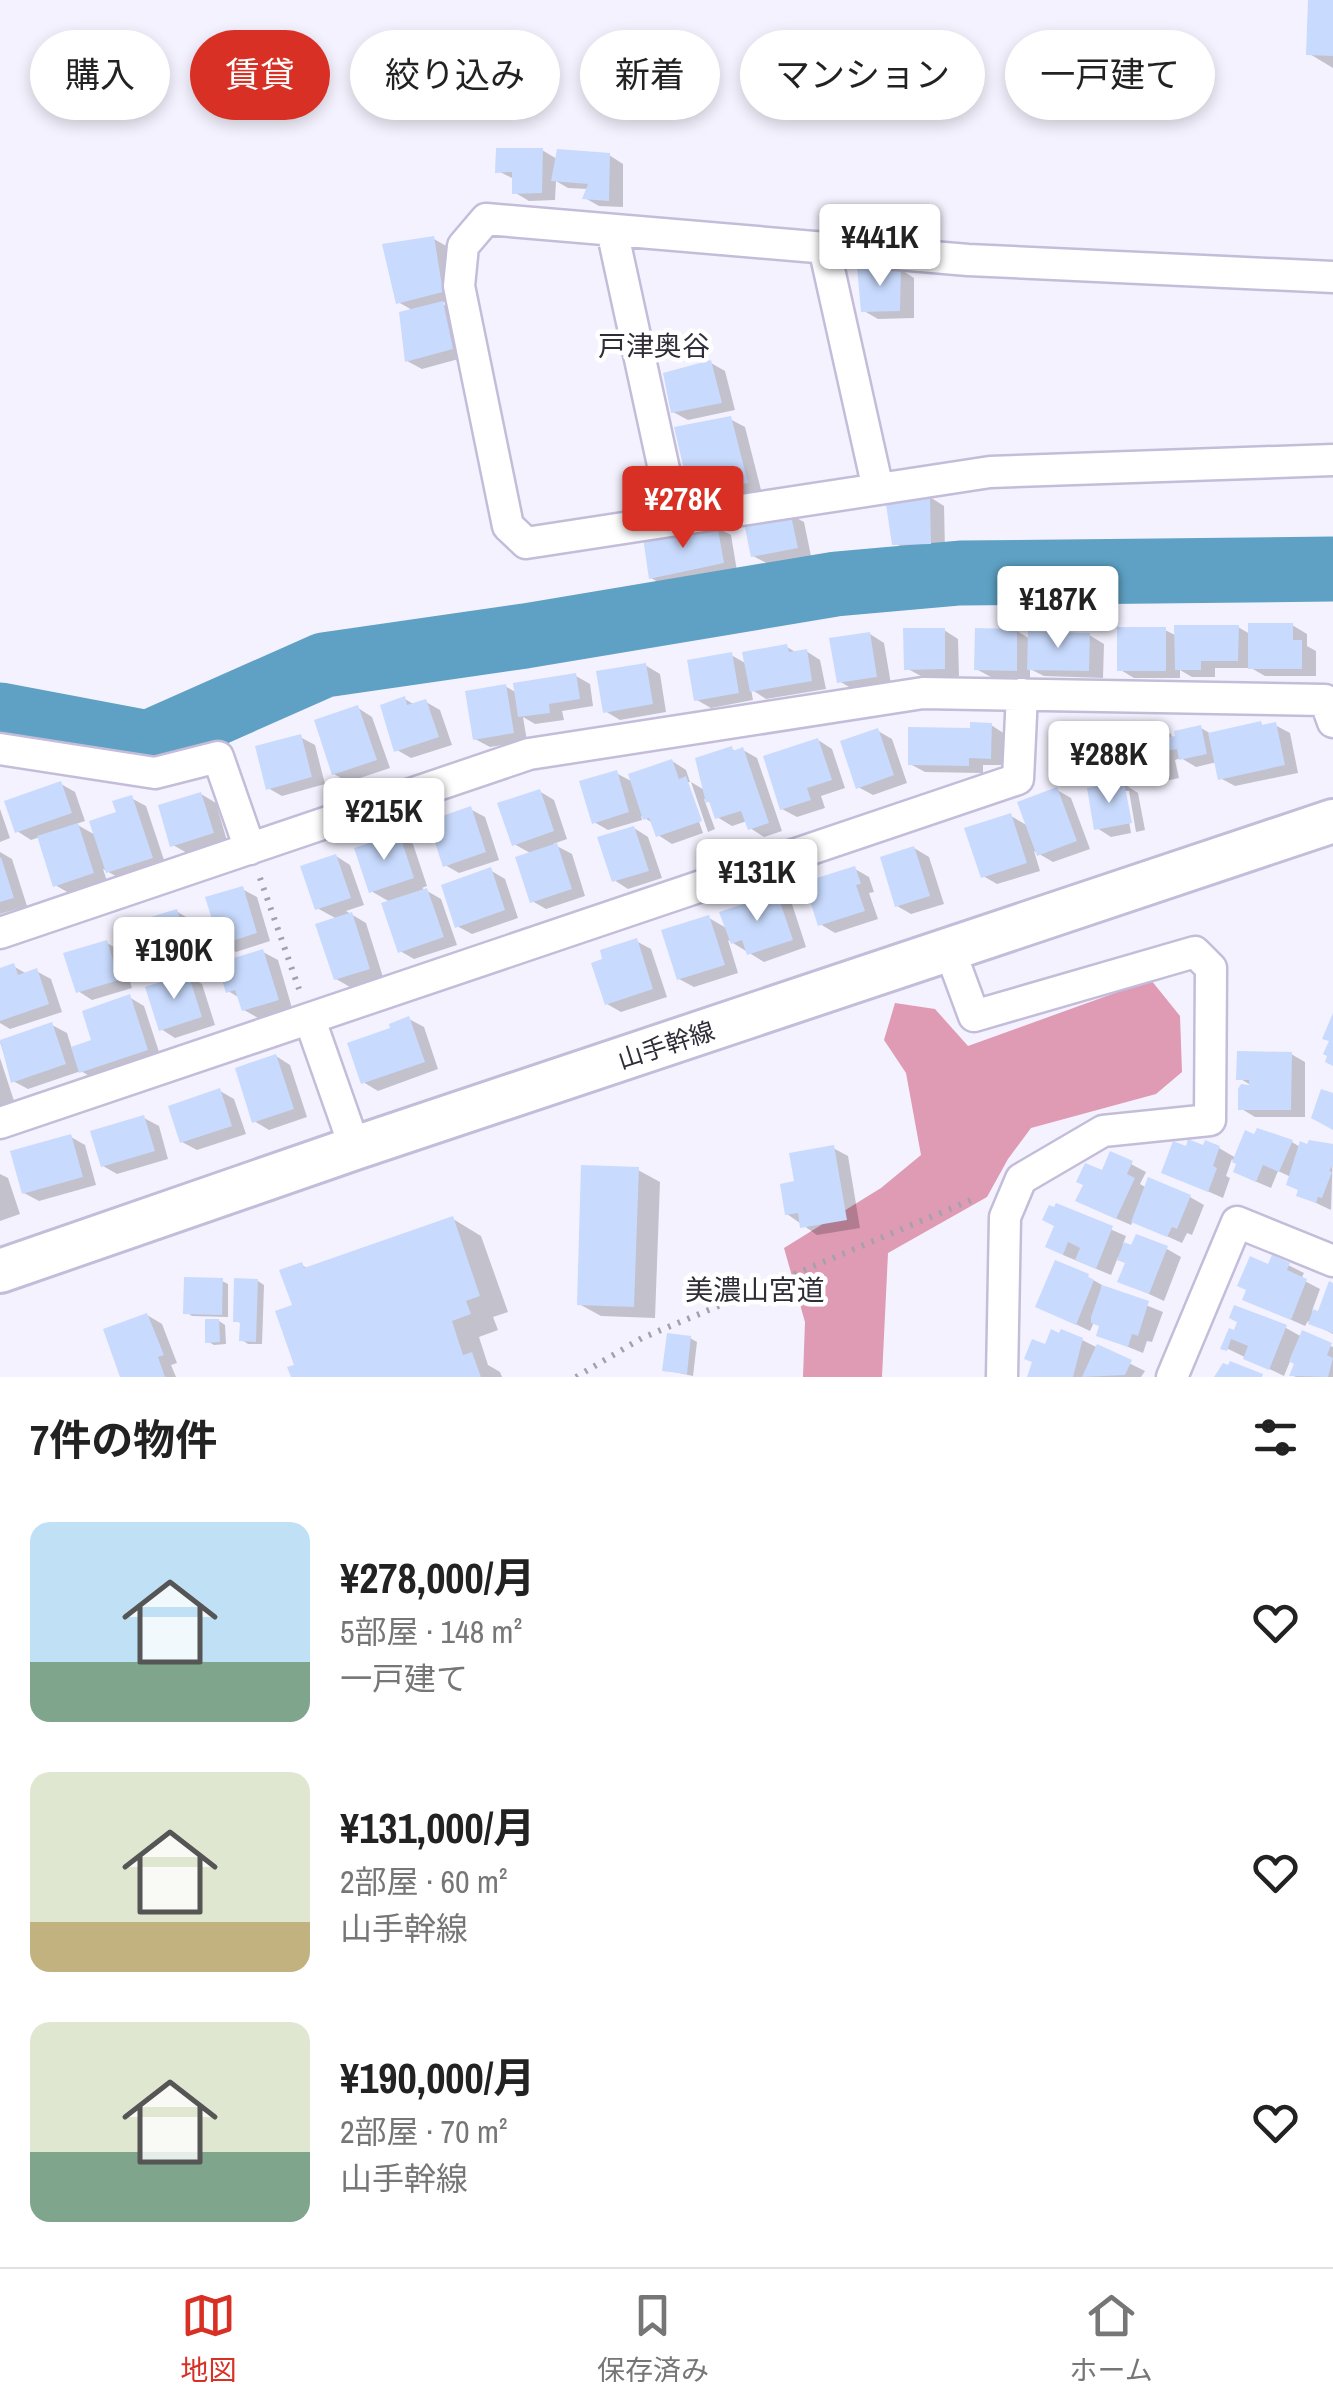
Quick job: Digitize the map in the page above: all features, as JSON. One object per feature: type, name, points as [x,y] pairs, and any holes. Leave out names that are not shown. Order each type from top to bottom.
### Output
[{"type":"main road","name":"山手幹線","points":[[0,1271],[1333,821]]},
{"type":"street","points":[[1333,276],[968,260],[486,219],[463,246],[459,286],[508,526],[526,543],[990,472],[1333,460]]},
{"type":"street","points":[[612,230],[675,520]]},
{"type":"street","points":[[824,248],[878,489]]},
{"type":"street","points":[[0,933],[529,754],[924,693],[1325,700],[1333,722]]},
{"type":"street","points":[[0,1123],[1018,779],[1022,694]]},
{"type":"street","points":[[0,748],[154,772],[218,758],[250,849]]},
{"type":"street","points":[[950,951],[974,1016],[1195,952],[1211,968],[1210,1120],[1103,1130],[1022,1179],[1005,1216],[1002,1377]]},
{"type":"street","points":[[310,1020],[355,1148]]},
{"type":"street","points":[[1172,1377],[1236,1222],[1333,1261]]},
{"type":"path","points":[[250,849],[310,1020]]},
{"type":"path","points":[[576,1377],[642,1338],[1022,1179]]},
{"type":"shaded area","points":[[1151,980],[1180,1016],[1182,1072],[1156,1094],[1031,1128],[987,1197],[888,1253],[882,1377],[803,1377],[805,1322],[784,1248],[881,1188],[921,1155],[906,1073],[884,1040],[895,1003],[935,1009],[968,1046]]},
{"type":"building","points":[[1308,0],[1333,0],[1333,56],[1306,55]]},
{"type":"building","points":[[496,148],[543,148],[542,193],[512,194],[512,172],[495,173]]},
{"type":"building","points":[[557,149],[610,153],[609,201],[582,199],[588,184],[551,181]]},
{"type":"building","points":[[434,236],[443,292],[396,304],[382,244]]},
{"type":"building","points":[[857,267],[901,267],[900,311],[861,312]]},
{"type":"building","points":[[443,301],[453,349],[405,362],[399,312]]},
{"type":"building","points":[[711,360],[722,403],[671,413],[663,373]]},
{"type":"building","points":[[731,416],[748,483],[690,495],[674,427]]},
{"type":"building","points":[[930,495],[931,544],[892,545],[885,497]]},
{"type":"building","points":[[790,511],[798,548],[751,557],[743,518]]},
{"type":"building","points":[[717,524],[724,563],[649,579],[643,537]]},
{"type":"building","points":[[1248,623],[1293,623],[1293,640],[1302,640],[1302,669],[1248,669]]},
{"type":"building","points":[[1174,625],[1239,625],[1238,661],[1201,661],[1201,670],[1175,670]]},
{"type":"building","points":[[1117,627],[1166,627],[1166,671],[1117,671]]},
{"type":"building","points":[[903,628],[945,628],[945,669],[904,670]]},
{"type":"building","points":[[975,628],[1017,629],[1017,671],[974,670]]},
{"type":"building","points":[[1028,631],[1090,633],[1089,671],[1027,670]]},
{"type":"building","points":[[870,632],[877,677],[837,683],[829,638]]},
{"type":"building","points":[[787,644],[789,652],[807,649],[812,681],[750,692],[742,652]]},
{"type":"building","points":[[732,652],[739,693],[694,701],[687,660]]},
{"type":"building","points":[[646,663],[653,704],[603,713],[596,671]]},
{"type":"building","points":[[576,673],[580,699],[549,704],[550,713],[518,717],[513,683]]},
{"type":"building","points":[[506,684],[514,733],[473,740],[465,691]]},
{"type":"building","points":[[405,696],[407,705],[426,699],[439,737],[394,752],[380,705]]},
{"type":"building","points":[[358,705],[377,760],[332,775],[314,720]]},
{"type":"building","points":[[1261,721],[1262,725],[1276,722],[1285,765],[1218,780],[1208,733]]},
{"type":"building","points":[[970,722],[992,723],[991,759],[969,758],[969,766],[908,765],[908,727],[970,728]]},
{"type":"building","points":[[1074,722],[1121,723],[1121,777],[1072,777],[1072,745],[1060,745],[1060,731],[1075,731]]},
{"type":"building","points":[[1157,723],[1160,739],[1175,736],[1174,731],[1201,725],[1207,754],[1179,760],[1177,749],[1161,752],[1166,771],[1144,775],[1134,729]]},
{"type":"building","points":[[878,728],[894,775],[856,789],[840,741]]},
{"type":"building","points":[[301,734],[312,777],[266,790],[255,746]]},
{"type":"building","points":[[818,738],[832,780],[807,788],[811,800],[780,810],[763,756]]},
{"type":"building","points":[[732,746],[733,751],[743,747],[769,823],[748,830],[741,811],[715,819],[709,801],[706,803],[695,758]]},
{"type":"building","points":[[672,759],[679,779],[686,776],[702,821],[656,837],[649,818],[643,820],[628,774]]},
{"type":"building","points":[[617,770],[629,812],[592,824],[579,781]]},
{"type":"building","points":[[61,781],[72,813],[15,833],[4,801]]},
{"type":"building","points":[[1124,782],[1132,823],[1094,830],[1087,788]]},
{"type":"building","points":[[1057,787],[1077,841],[1037,856],[1017,802]]},
{"type":"building","points":[[540,789],[554,831],[512,846],[497,803]]},
{"type":"building","points":[[201,792],[214,833],[170,847],[158,805]]},
{"type":"building","points":[[132,795],[153,858],[106,873],[89,821],[116,812],[112,801]]},
{"type":"building","points":[[471,806],[486,852],[443,867],[428,821]]},
{"type":"building","points":[[1011,813],[1027,863],[981,878],[964,828]]},
{"type":"building","points":[[78,823],[94,873],[53,887],[37,836]]},
{"type":"building","points":[[634,826],[649,871],[612,882],[597,837]]},
{"type":"building","points":[[399,833],[414,878],[369,893],[354,848]]},
{"type":"building","points":[[557,843],[572,889],[530,903],[515,857]]},
{"type":"building","points":[[914,846],[930,896],[895,907],[880,857]]},
{"type":"building","points":[[336,854],[351,898],[315,910],[300,866]]},
{"type":"building","points":[[0,858],[14,898],[0,902]]},
{"type":"building","points":[[855,866],[861,884],[856,885],[865,911],[818,926],[804,882]]},
{"type":"building","points":[[491,867],[505,910],[455,928],[441,885]]},
{"type":"building","points":[[243,886],[257,933],[220,945],[205,897]]},
{"type":"building","points":[[427,888],[444,937],[398,953],[381,903]]},
{"type":"building","points":[[777,893],[793,940],[747,955],[742,940],[731,944],[719,912]]},
{"type":"building","points":[[177,909],[191,955],[145,969],[131,923]]},
{"type":"building","points":[[352,912],[370,969],[334,980],[315,924]]},
{"type":"building","points":[[709,915],[725,965],[677,980],[661,930]]},
{"type":"building","points":[[637,938],[653,989],[605,1005],[591,963],[602,959],[600,950]]},
{"type":"building","points":[[107,940],[119,980],[76,993],[63,953]]},
{"type":"building","points":[[263,949],[279,1000],[242,1011],[235,990],[226,993],[217,963]]},
{"type":"building","points":[[14,963],[18,975],[37,968],[49,1004],[0,1021],[0,968]]},
{"type":"building","points":[[188,973],[202,1017],[159,1031],[145,987]]},
{"type":"building","points":[[130,994],[148,1050],[79,1073],[71,1047],[91,1040],[82,1011]]},
{"type":"building","points":[[1333,1013],[1333,1066],[1325,1062],[1327,1056],[1323,1054],[1329,1041],[1322,1039]]},
{"type":"building","points":[[409,1016],[425,1062],[361,1084],[347,1043],[390,1028],[389,1024]]},
{"type":"building","points":[[52,1022],[66,1064],[11,1083],[0,1040]]},
{"type":"building","points":[[1237,1051],[1292,1052],[1291,1110],[1238,1110],[1238,1089],[1241,1084],[1249,1085],[1249,1080],[1236,1080]]},
{"type":"building","points":[[276,1054],[294,1109],[252,1123],[235,1068]]},
{"type":"building","points":[[220,1088],[232,1126],[180,1143],[168,1106]]},
{"type":"building","points":[[1321,1089],[1333,1093],[1333,1130],[1311,1118]]},
{"type":"building","points":[[144,1115],[155,1151],[101,1167],[90,1131]]},
{"type":"building","points":[[1257,1128],[1293,1140],[1279,1172],[1263,1165],[1256,1182],[1233,1172],[1236,1164],[1232,1162],[1245,1130],[1254,1134]]},
{"type":"building","points":[[71,1134],[83,1177],[22,1194],[10,1151]]},
{"type":"building","points":[[1188,1139],[1220,1146],[1208,1192],[1161,1173],[1173,1141],[1186,1146]]},
{"type":"building","points":[[1309,1140],[1333,1144],[1333,1165],[1329,1171],[1332,1172],[1322,1198],[1318,1197],[1316,1203],[1296,1196],[1298,1190],[1286,1185],[1300,1141],[1307,1144]]},
{"type":"building","points":[[834,1145],[847,1220],[800,1228],[798,1213],[785,1215],[780,1184],[794,1181],[789,1153]]},
{"type":"building","points":[[1110,1151],[1133,1161],[1127,1174],[1135,1178],[1116,1219],[1075,1201],[1083,1185],[1076,1182],[1085,1163],[1102,1170]]},
{"type":"building","points":[[581,1165],[639,1167],[634,1307],[577,1305]]},
{"type":"building","points":[[1148,1177],[1191,1195],[1177,1229],[1172,1227],[1167,1237],[1131,1222]]},
{"type":"building","points":[[1056,1203],[1113,1226],[1096,1269],[1075,1260],[1080,1248],[1068,1242],[1063,1255],[1045,1247],[1054,1226],[1042,1220],[1049,1205],[1054,1207]]},
{"type":"building","points":[[453,1216],[480,1296],[466,1301],[471,1314],[452,1321],[463,1355],[472,1352],[481,1377],[291,1377],[287,1367],[294,1365],[275,1311],[292,1305],[279,1270],[302,1262],[304,1268]]},
{"type":"building","points":[[1136,1234],[1168,1246],[1149,1294],[1117,1282],[1125,1263],[1117,1260],[1124,1242],[1131,1245]]},
{"type":"building","points":[[1272,1255],[1290,1263],[1287,1270],[1307,1279],[1291,1320],[1242,1300],[1246,1290],[1237,1286],[1250,1256],[1268,1264]]},
{"type":"building","points":[[1055,1260],[1089,1274],[1094,1280],[1076,1325],[1035,1307]]},
{"type":"building","points":[[184,1277],[223,1278],[222,1315],[183,1314]]},
{"type":"building","points":[[234,1278],[258,1279],[256,1342],[239,1341],[240,1322],[233,1322]]},
{"type":"building","points":[[1329,1281],[1333,1283],[1333,1333],[1308,1324],[1313,1309],[1318,1311]]},
{"type":"building","points":[[1102,1285],[1149,1301],[1138,1336],[1132,1334],[1128,1347],[1096,1336],[1099,1326],[1091,1323],[1091,1317]]},
{"type":"building","points":[[1234,1305],[1287,1325],[1269,1370],[1243,1359],[1248,1346],[1231,1339],[1227,1351],[1220,1349],[1229,1328],[1234,1330],[1237,1322],[1229,1318]]},
{"type":"building","points":[[147,1313],[164,1355],[158,1357],[165,1377],[120,1377],[103,1329]]},
{"type":"building","points":[[205,1319],[219,1319],[220,1342],[205,1343]]},
{"type":"building","points":[[1051,1329],[1083,1338],[1073,1377],[1027,1377],[1032,1362],[1024,1359],[1032,1339],[1045,1344]]},
{"type":"building","points":[[1302,1330],[1332,1343],[1327,1355],[1333,1358],[1328,1377],[1289,1376],[1294,1364],[1289,1361]]},
{"type":"building","points":[[667,1333],[691,1336],[687,1374],[662,1371]]},
{"type":"building","points":[[1097,1344],[1132,1360],[1125,1375],[1082,1377]]},
{"type":"building","points":[[1230,1361],[1263,1374],[1262,1377],[1214,1377],[1223,1363],[1228,1365]]},
{"type":"waterway","points":[[0,715],[148,743],[324,665],[836,584],[960,573],[1333,569]]},
{"type":"district","name":"戸津奥谷","points":[[654,346]]},
{"type":"district","name":"美濃山宮道","points":[[755,1290]]}]
